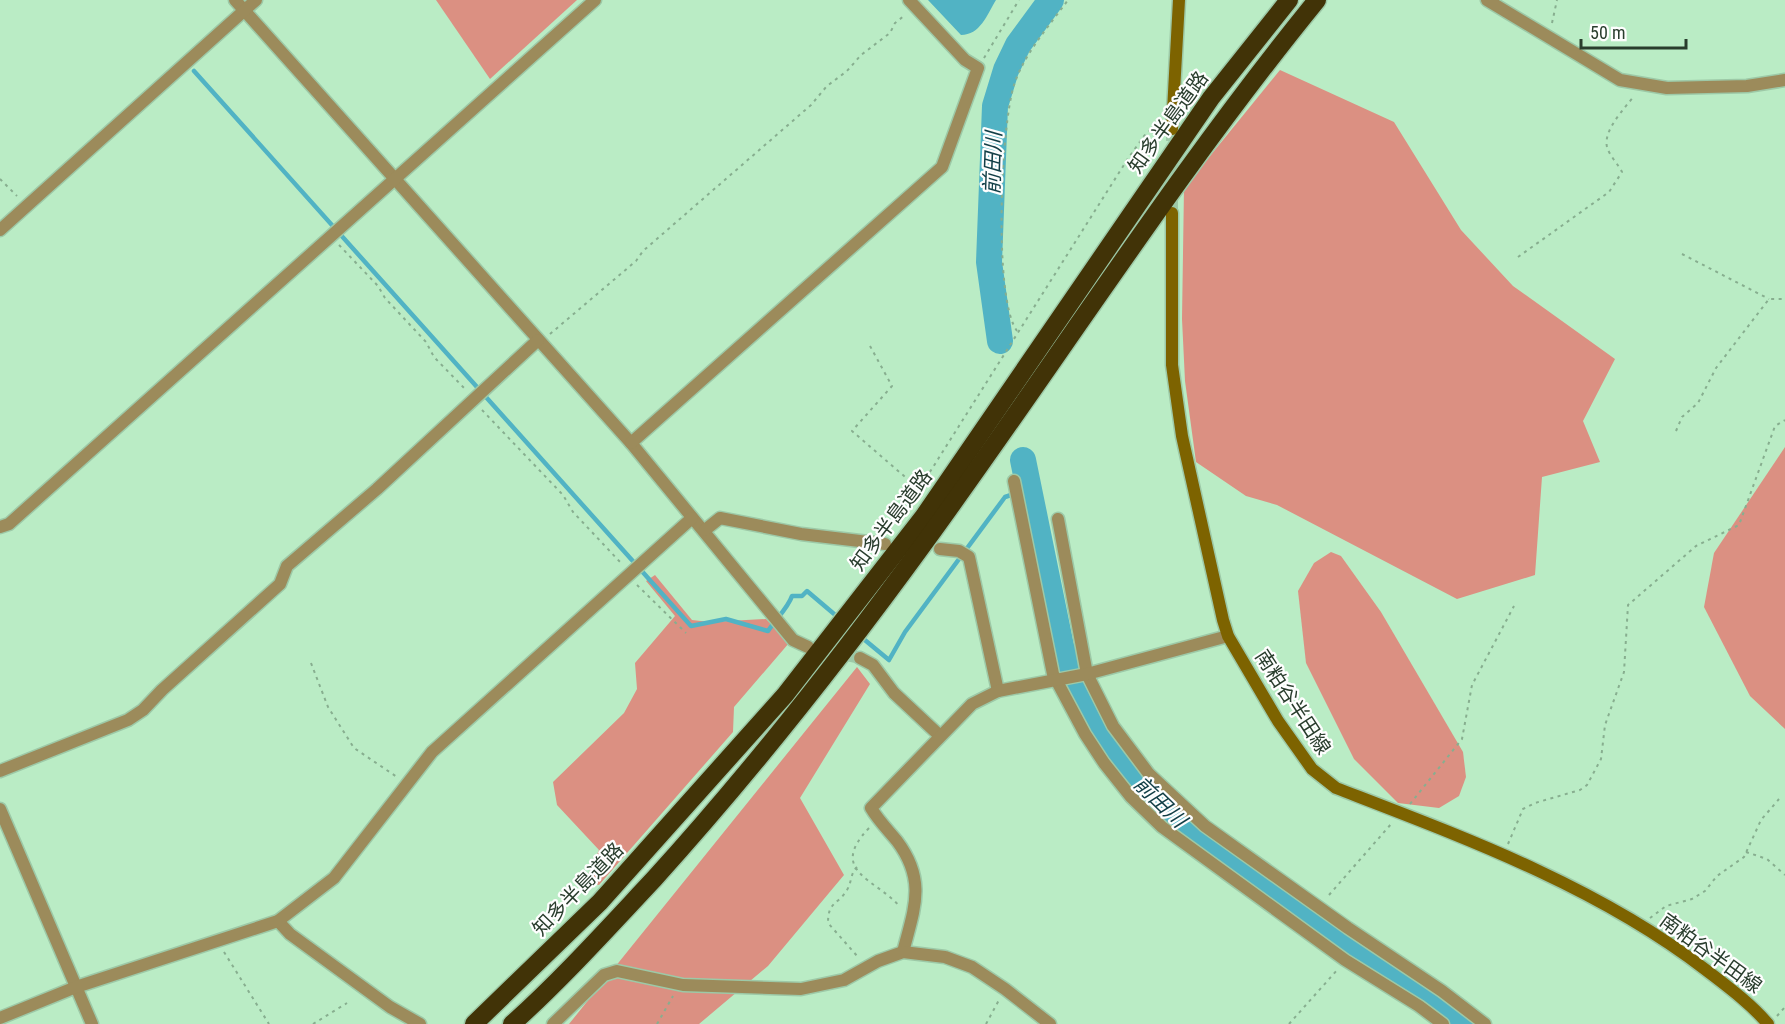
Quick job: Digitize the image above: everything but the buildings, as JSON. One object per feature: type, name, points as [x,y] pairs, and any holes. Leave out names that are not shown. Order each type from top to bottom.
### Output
[{"type":"highway","name":"知多半島道路","points":[[474,1024],[600,902],[785,694],[924,516],[1211,98],[1289,0]]},
{"type":"highway","name":"知多半島道路","points":[[512,1024],[618,918],[703,825],[800,709],[925,542],[1229,111],[1317,0]]},
{"type":"main road","points":[[1172,129],[1179,0]]},
{"type":"main road","name":"南粕谷半田線","points":[[1172,213],[1172,365],[1182,436],[1212,577],[1228,636],[1278,721],[1312,769],[1336,788],[1503,855],[1642,926],[1687,956],[1753,1006],[1767,1024]]},
{"type":"street","points":[[235,0],[632,443],[793,640],[808,647]]},
{"type":"street","points":[[0,230],[256,0]]},
{"type":"street","points":[[0,527],[9,524],[595,0]]},
{"type":"street","points":[[1487,0],[1620,80],[1667,88],[1747,86],[1785,80]]},
{"type":"street","points":[[632,443],[942,166],[978,68],[965,60],[912,4]]},
{"type":"street","points":[[0,771],[128,720],[143,710],[162,690],[280,584],[287,566],[377,489],[540,341]]},
{"type":"street","points":[[1014,481],[1053,674],[1085,734],[1131,797],[1162,827],[1346,960],[1419,1006],[1443,1024]]},
{"type":"street","points":[[0,1018],[76,987],[278,921],[334,878],[432,752],[692,518]]},
{"type":"street","points":[[705,530],[720,518],[801,534],[881,544]]},
{"type":"street","points":[[1058,519],[1087,674],[1100,704],[1122,740],[1149,774],[1205,826],[1348,928],[1442,991],[1485,1024]]},
{"type":"street","points":[[940,549],[959,551],[969,557],[998,691]]},
{"type":"street","points":[[903,952],[916,901],[917,884],[904,852],[871,808],[939,735],[972,704],[998,691],[1087,674],[1228,636]]},
{"type":"street","points":[[860,658],[873,665],[894,693],[939,735]]},
{"type":"street","points":[[0,809],[92,1024]]},
{"type":"street","points":[[278,921],[290,933],[390,1007],[420,1024]]},
{"type":"street","points":[[554,1024],[609,973],[617,971],[683,985],[801,989],[844,980],[903,952],[945,957],[957,961],[1005,988],[1050,1024]]},
{"type":"path","points":[[978,68],[1019,0]]},
{"type":"path","points":[[1017,331],[1012,324],[1007,304],[1005,277],[1003,185],[1007,111],[1014,83],[1024,64],[1068,0]]},
{"type":"path","points":[[1544,34],[1554,19],[1557,0]]},
{"type":"path","points":[[540,341],[636,261],[643,251],[738,166],[811,105],[836,77],[847,71],[861,55],[890,33],[895,23],[912,4]]},
{"type":"path","points":[[1518,257],[1609,192],[1617,182],[1622,172],[1607,149],[1606,139],[1640,85]]},
{"type":"path","points":[[881,544],[919,489],[1017,331],[1144,136],[1155,124],[1173,114]]},
{"type":"path","points":[[0,179],[27,205]]},
{"type":"path","points":[[1682,254],[1769,299],[1785,299]]},
{"type":"path","points":[[1676,431],[1682,417],[1698,403],[1716,368],[1769,299]]},
{"type":"path","points":[[870,346],[892,386],[852,431],[919,489]]},
{"type":"path","points":[[1503,855],[1523,809],[1535,803],[1580,790],[1587,785],[1601,759],[1605,726],[1624,672],[1628,604],[1696,546],[1739,525],[1774,426],[1785,420]]},
{"type":"path","points":[[628,576],[686,633]]},
{"type":"path","points":[[1329,895],[1462,739],[1472,686],[1514,606]]},
{"type":"path","points":[[311,663],[328,707],[354,748],[406,783]]},
{"type":"path","points":[[1642,926],[1666,906],[1692,899],[1705,891],[1717,876],[1744,857],[1761,820],[1779,799]]},
{"type":"path","points":[[874,814],[870,827],[854,846],[853,855],[865,879],[902,908]]},
{"type":"path","points":[[1746,852],[1767,859],[1785,875]]},
{"type":"path","points":[[857,867],[852,872],[848,889],[833,903],[828,923],[866,968]]},
{"type":"path","points":[[218,942],[269,1024]]},
{"type":"path","points":[[1289,1024],[1346,960]]},
{"type":"path","points":[[657,1024],[669,1000],[683,985]]},
{"type":"path","points":[[986,1024],[1005,988]]},
{"type":"path","points":[[313,1024],[347,1002]]},
{"type":"shaded area","points":[[436,0],[577,0],[490,79]]},
{"type":"shaded area","points":[[1280,70],[1394,122],[1461,230],[1513,286],[1615,359],[1583,421],[1600,462],[1542,477],[1535,575],[1457,599],[1277,505],[1246,496],[1196,462],[1185,381],[1182,319],[1184,188]]},
{"type":"shaded area","points":[[1785,447],[1785,729],[1750,696],[1704,607],[1714,553]]},
{"type":"shaded area","points":[[1331,552],[1341,556],[1381,612],[1463,752],[1466,777],[1459,796],[1439,808],[1398,803],[1354,759],[1306,663],[1298,591],[1314,563]]},
{"type":"shaded area","points":[[655,575],[692,620],[710,622],[766,619],[789,643],[734,707],[733,732],[599,885],[585,882],[599,850],[557,805],[553,782],[624,713],[637,689],[635,663],[675,616],[646,581]]},
{"type":"shaded area","points":[[857,667],[870,684],[800,798],[844,875],[768,966],[699,1024],[569,1024]]},
{"type":"water","points":[[928,0],[996,0],[978,28],[961,35]]},
{"type":"waterway","name":"前田川","points":[[1000,341],[989,262],[995,106],[1006,70],[1018,45],[1051,0]]},
{"type":"waterway","points":[[194,71],[691,626],[726,619],[768,631],[792,596],[802,596],[807,591],[840,619]]},
{"type":"waterway","name":"前田川","points":[[1023,460],[1061,646],[1074,683],[1094,723],[1137,782],[1191,832],[1465,1024]]},
{"type":"waterway","points":[[860,636],[889,660],[905,632],[1005,497],[1011,495]]},
{"type":"tunnel","points":[[1172,129],[1172,213]]},
{"type":"tunnel","points":[[814,648],[860,658]]}]
